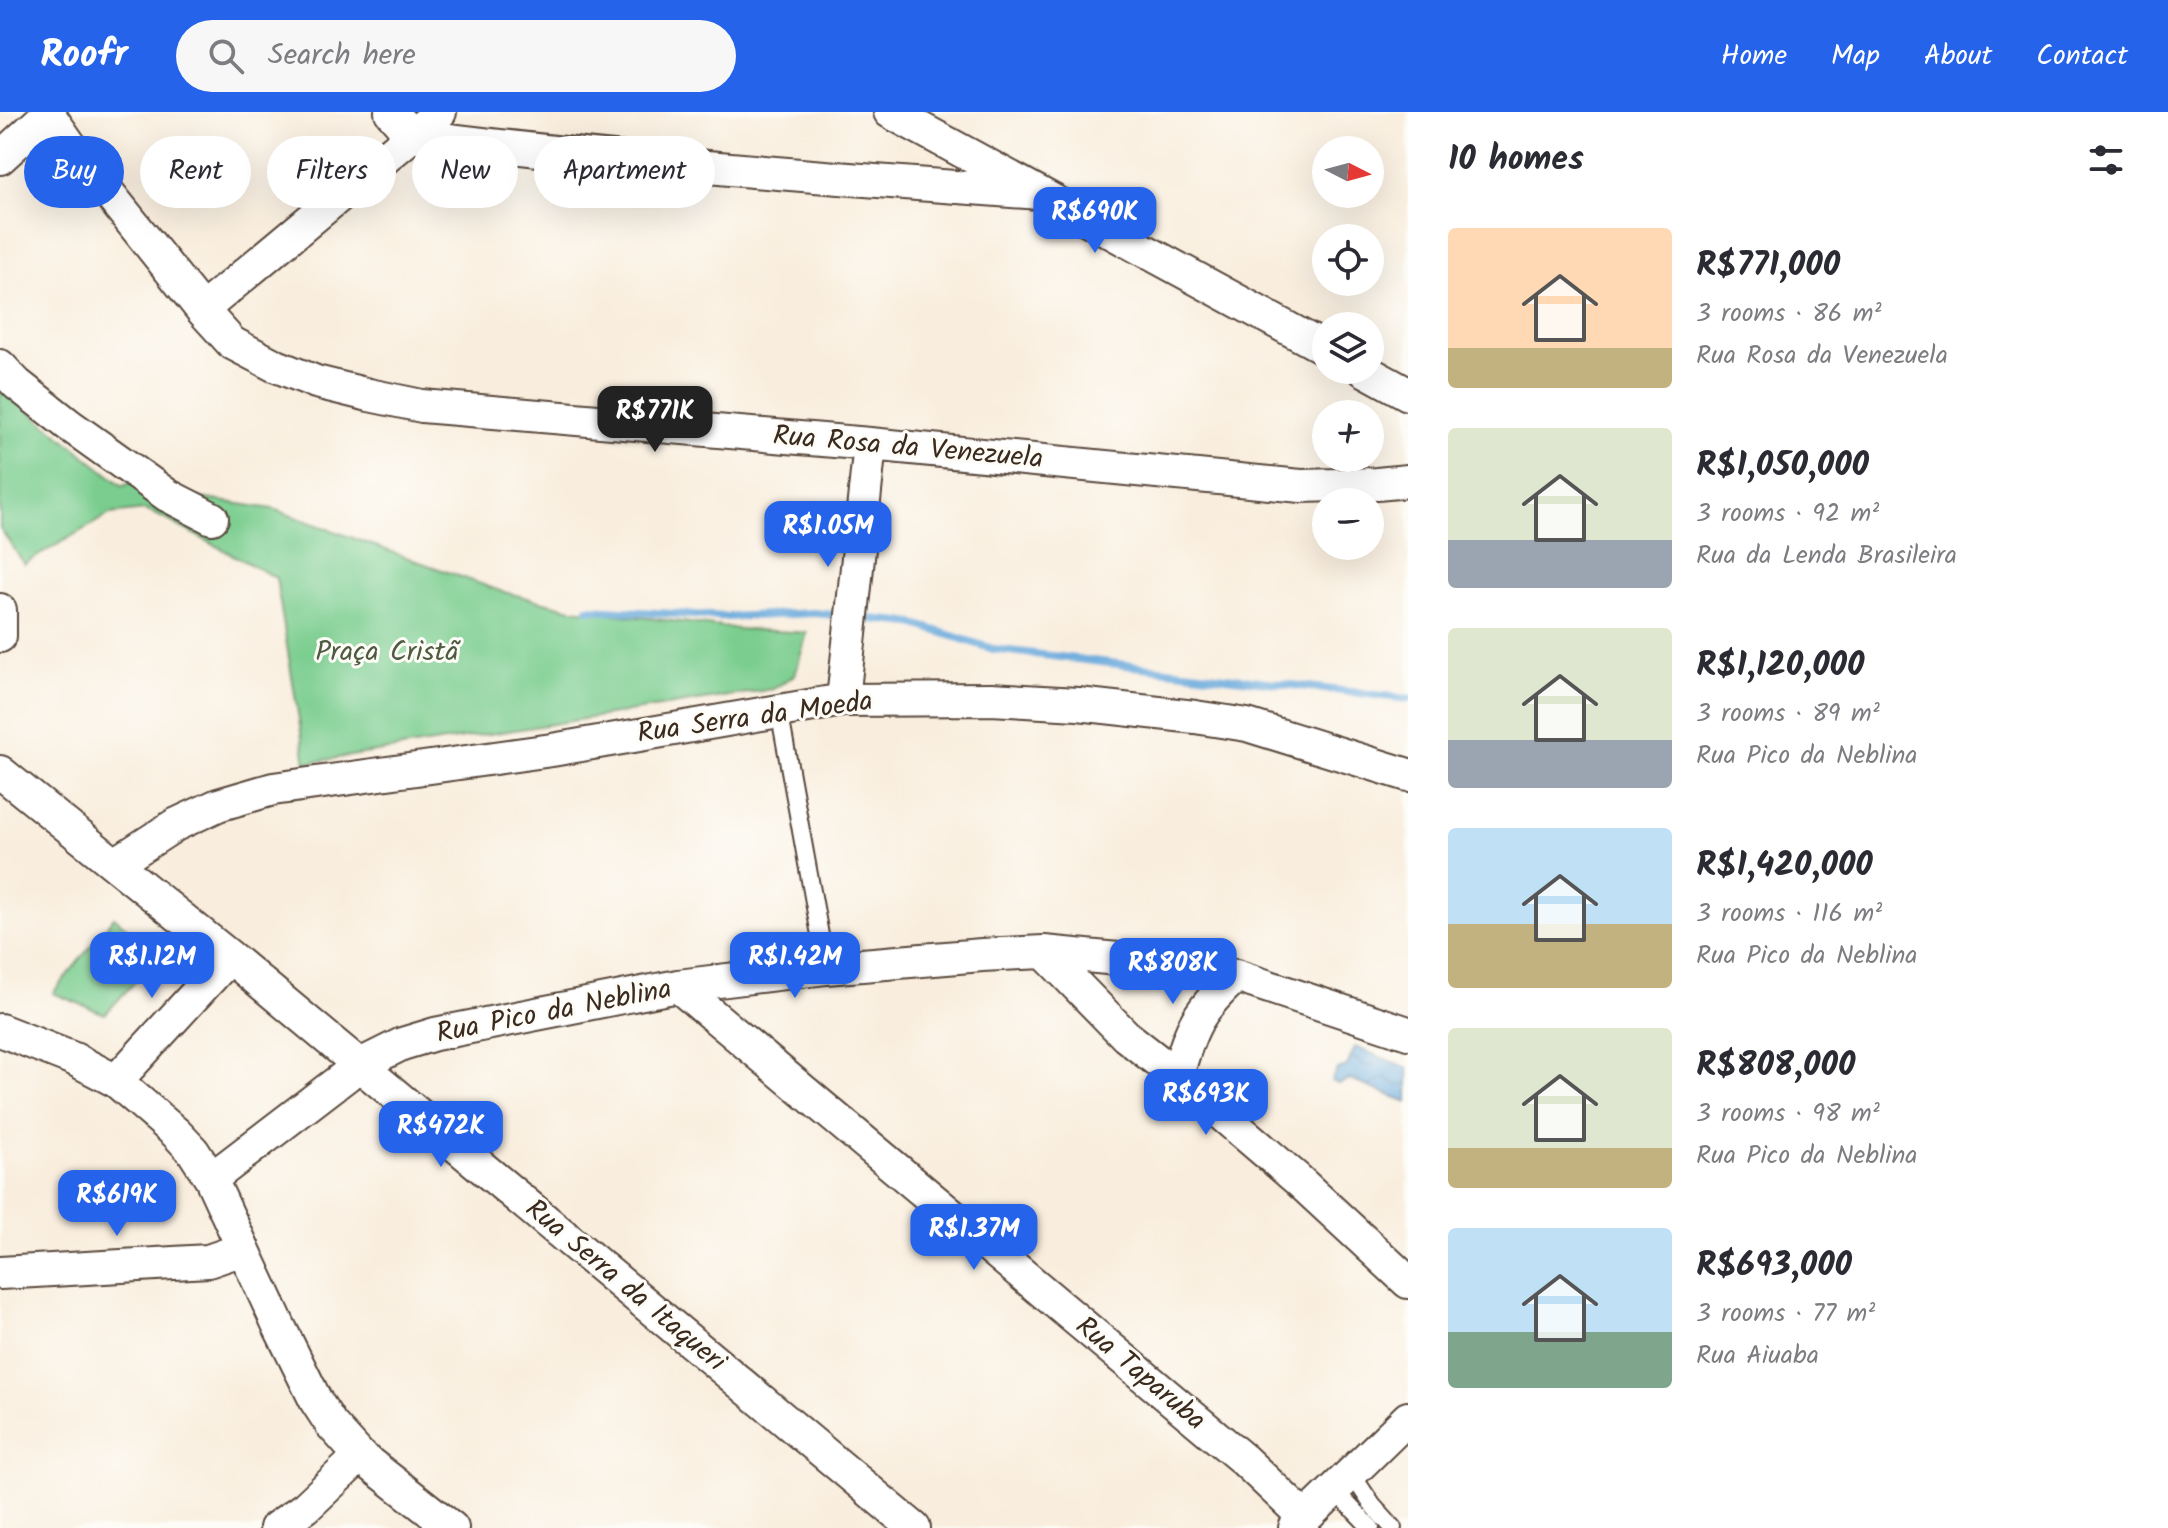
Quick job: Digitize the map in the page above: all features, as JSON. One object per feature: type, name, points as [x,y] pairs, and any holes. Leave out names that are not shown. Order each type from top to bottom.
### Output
[{"type":"street","points":[[202,310],[401,124],[440,112]]},
{"type":"street","points":[[890,112],[1312,341]]},
{"type":"street","name":"Rua Rosa da Venezuela","points":[[0,158],[47,113],[202,310],[232,343],[316,382],[369,395],[422,406],[868,456],[1301,486],[1408,481]]},
{"type":"street","points":[[401,124],[514,148],[736,171],[1039,193]]},
{"type":"street","points":[[0,366],[17,384],[69,425],[167,495],[212,518]]},
{"type":"street","points":[[1384,381],[1408,394]]},
{"type":"street","points":[[844,688],[868,456]]},
{"type":"street","points":[[0,610],[0,636]]},
{"type":"street","name":"Rua Serra da Moeda","points":[[115,864],[175,825],[218,805],[273,789],[552,750],[779,710],[844,688],[1078,704],[1247,725],[1408,775]]},
{"type":"street","name":"Rua Serra da Itaqueri","points":[[0,772],[230,957],[914,1528]]},
{"type":"street","points":[[1044,952],[1126,1036],[1297,1179],[1408,1282]]},
{"type":"street","name":"Rua Pico da Neblina","points":[[211,1179],[360,1065],[402,1044],[435,1034],[678,986],[826,968],[1044,952],[1160,963],[1236,976],[1408,1033]]},
{"type":"street","points":[[116,1081],[230,957]]},
{"type":"street","points":[[1177,1076],[1185,1047],[1204,1008],[1236,976]]},
{"type":"street","name":"Rua Taparuba","points":[[678,986],[1244,1460],[1300,1523]]},
{"type":"street","points":[[0,1030],[74,1059],[116,1081],[193,1151],[211,1179],[316,1401],[331,1424],[360,1456],[452,1528]]},
{"type":"street","points":[[0,1273],[208,1261],[243,1249]]},
{"type":"street","points":[[1300,1523],[1408,1418]]},
{"type":"street","points":[[276,1528],[306,1507],[360,1456]]},
{"type":"lane","points":[[779,710],[826,968]]},
{"type":"lane","points":[[1343,1481],[1371,1528]]},
{"type":"lane","points":[[1343,1481],[1393,1528]]},
{"type":"green space","name":"Praça Cristã","points":[[0,379],[34,415],[123,486],[135,481],[193,497],[273,509],[500,591],[572,609],[740,629],[807,633],[795,675],[773,689],[306,763],[276,578],[145,510],[110,514],[24,564],[0,528]]},
{"type":"green space","points":[[114,917],[160,955],[105,1014],[53,993]]},
{"type":"water","points":[[1355,1047],[1408,1068],[1408,1102],[1350,1080],[1338,1084],[1331,1081],[1337,1069],[1347,1066]]},
{"type":"waterway","points":[[588,609],[727,617],[814,613],[846,616]]},
{"type":"waterway","points":[[860,618],[912,623],[993,649],[1408,699]]}]
